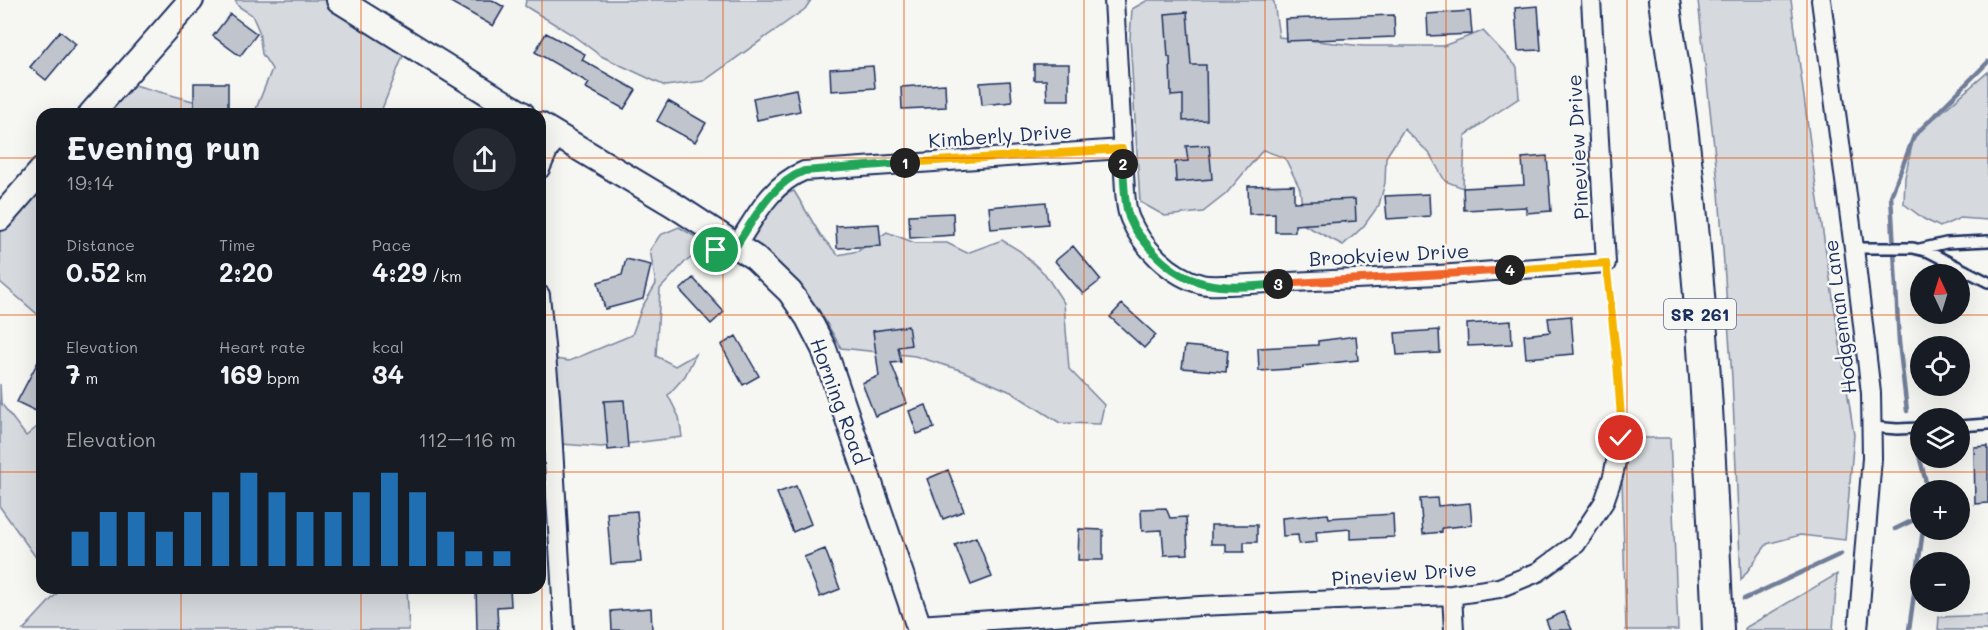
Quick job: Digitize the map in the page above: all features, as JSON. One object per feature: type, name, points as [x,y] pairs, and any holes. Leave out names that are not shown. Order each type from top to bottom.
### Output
[{"type":"main road","name":"SR 261","points":[[1664,0],[1683,134],[1699,292],[1710,438],[1718,630]]},
{"type":"street","points":[[96,108],[191,0]]},
{"type":"street","points":[[339,0],[512,108]]},
{"type":"street","name":"Brookview Drive","points":[[1114,0],[1127,210],[1139,235],[1154,254],[1168,267],[1189,280],[1202,284],[1272,284],[1606,263]]},
{"type":"street","name":"Pineview Drive","points":[[1591,0],[1606,263]]},
{"type":"street","name":"Hodgeman Lane","points":[[1821,0],[1862,247],[1872,458],[1858,630]]},
{"type":"street","points":[[546,156],[549,131]]},
{"type":"street","name":"Horning Road","points":[[549,131],[737,245],[771,272],[790,292],[808,318],[824,349],[919,628]]},
{"type":"street","name":"Kimberly Drive","points":[[737,245],[774,191],[794,175],[804,171],[1122,149]]},
{"type":"street","points":[[0,218],[36,177]]},
{"type":"street","points":[[546,356],[564,630]]},
{"type":"street","name":"Pineview Drive","points":[[919,628],[1200,606],[1452,595],[1499,588],[1538,573],[1576,544],[1604,502],[1613,476],[1622,432]]},
{"type":"street","points":[[1452,595],[1454,630]]},
{"type":"lane","points":[[1916,249],[1946,243],[1988,242]]},
{"type":"lane","points":[[1862,247],[1916,249],[1929,252],[1988,282]]},
{"type":"lane","points":[[1970,425],[1988,424]]},
{"type":"lane","points":[[1872,427],[1910,428]]},
{"type":"path","points":[[1606,263],[1622,432]]},
{"type":"shaded area","points":[[235,0],[339,0],[408,43],[382,108],[256,108],[272,69],[262,54],[259,31],[252,15],[238,6]]},
{"type":"shaded area","points":[[526,0],[811,0],[805,9],[704,81],[665,86],[601,56],[571,34],[525,6]]},
{"type":"shaded area","points":[[1148,0],[1272,0],[1279,37],[1363,46],[1443,46],[1483,31],[1517,67],[1519,98],[1465,136],[1463,188],[1445,181],[1429,153],[1404,129],[1386,157],[1385,183],[1379,205],[1363,227],[1343,245],[1304,225],[1300,189],[1285,158],[1263,150],[1226,194],[1203,212],[1165,216],[1140,202],[1130,38],[1132,9]]},
{"type":"shaded area","points":[[1698,0],[1791,0],[1816,187],[1854,435],[1845,540],[1800,535],[1767,544],[1741,580],[1732,378],[1719,192]]},
{"type":"shaded area","points":[[1988,72],[1988,220],[1960,218],[1940,227],[1924,219],[1904,204],[1905,177],[1914,136]]},
{"type":"shaded area","points":[[120,81],[218,108],[96,108]]},
{"type":"shaded area","points":[[36,177],[36,313],[0,282],[0,218]]},
{"type":"shaded area","points":[[794,191],[821,236],[838,255],[858,251],[887,232],[915,243],[947,243],[967,253],[1002,240],[1020,251],[1045,274],[1064,303],[1069,369],[1104,405],[1100,424],[1060,423],[1011,392],[960,370],[915,356],[841,348],[820,312],[791,278],[750,245],[764,203]]},
{"type":"shaded area","points":[[679,227],[709,245],[684,263],[660,289],[656,356],[675,366],[696,354],[685,376],[668,395],[679,417],[682,437],[601,447],[561,444],[546,446],[546,358],[569,361],[632,335],[642,307],[656,284],[650,250],[660,235]]},
{"type":"shaded area","points":[[0,384],[1,403],[26,436],[36,428],[36,558],[0,507]]},
{"type":"shaded area","points":[[1621,438],[1670,438],[1678,630],[1626,630]]},
{"type":"shaded area","points":[[1837,574],[1833,630],[1745,630],[1745,628]]},
{"type":"shaded area","points":[[56,594],[407,594],[409,630],[23,630]]},
{"type":"shaded area","points":[[1988,615],[1988,630],[1938,630],[1939,617]]},
{"type":"building","points":[[447,0],[492,0],[504,7],[493,26]]},
{"type":"building","points":[[1538,6],[1541,50],[1518,51],[1515,8]]},
{"type":"building","points":[[1470,11],[1472,34],[1428,36],[1427,14]]},
{"type":"building","points":[[1187,12],[1191,65],[1206,65],[1207,120],[1183,121],[1183,95],[1171,96],[1170,57],[1168,57],[1165,14]]},
{"type":"building","points":[[230,14],[257,34],[240,56],[213,36]]},
{"type":"building","points":[[1394,15],[1395,37],[1286,41],[1285,19]]},
{"type":"building","points":[[60,31],[76,44],[46,80],[30,67]]},
{"type":"building","points":[[546,33],[585,54],[582,60],[636,90],[624,109],[586,88],[589,83],[535,52]]},
{"type":"building","points":[[1034,64],[1069,64],[1069,100],[1047,100],[1046,80],[1034,80]]},
{"type":"building","points":[[873,66],[875,88],[831,91],[830,69]]},
{"type":"building","points":[[1010,81],[1012,102],[982,105],[980,83]]},
{"type":"building","points":[[194,83],[228,83],[228,108],[194,108]]},
{"type":"building","points":[[945,84],[946,107],[902,109],[901,87]]},
{"type":"building","points":[[796,89],[800,111],[757,120],[753,98]]},
{"type":"building","points":[[668,101],[706,123],[695,142],[657,121]]},
{"type":"building","points":[[1209,145],[1212,179],[1176,182],[1175,162],[1188,161],[1186,146]]},
{"type":"building","points":[[1547,156],[1551,211],[1526,213],[1526,207],[1464,210],[1463,188],[1524,185],[1522,158]]},
{"type":"building","points":[[1294,185],[1294,202],[1355,199],[1356,221],[1295,225],[1295,232],[1275,232],[1275,213],[1249,214],[1248,186]]},
{"type":"building","points":[[1429,194],[1430,216],[1387,219],[1385,196]]},
{"type":"building","points":[[1046,202],[1048,224],[991,229],[989,207]]},
{"type":"building","points":[[953,213],[954,235],[910,238],[909,215]]},
{"type":"building","points":[[879,224],[881,246],[837,248],[836,226]]},
{"type":"building","points":[[1073,246],[1101,280],[1083,294],[1055,261]]},
{"type":"building","points":[[626,259],[651,265],[643,299],[605,309],[598,282],[622,275]]},
{"type":"building","points":[[693,278],[724,312],[711,324],[680,290]]},
{"type":"building","points":[[1122,304],[1156,335],[1144,348],[1110,317]]},
{"type":"building","points":[[1571,316],[1574,354],[1526,358],[1524,335],[1550,332],[1548,318]]},
{"type":"building","points":[[1511,321],[1512,344],[1468,346],[1467,324]]},
{"type":"building","points":[[908,326],[911,345],[898,347],[901,362],[891,363],[907,403],[875,416],[862,383],[879,376],[873,331]]},
{"type":"building","points":[[1439,330],[1440,353],[1397,355],[1395,333]]},
{"type":"building","points":[[736,336],[759,376],[743,385],[721,345]]},
{"type":"building","points":[[1356,336],[1358,360],[1303,366],[1303,368],[1259,371],[1258,348],[1318,345],[1318,341]]},
{"type":"building","points":[[1185,346],[1228,350],[1226,372],[1182,368]]},
{"type":"building","points":[[36,366],[36,411],[17,402]]},
{"type":"building","points":[[624,400],[628,448],[608,450],[604,401]]},
{"type":"building","points":[[926,405],[934,428],[917,434],[909,411]]},
{"type":"building","points":[[1988,446],[1988,503],[1975,504],[1974,447]]},
{"type":"building","points":[[948,470],[964,511],[943,519],[927,479]]},
{"type":"building","points":[[796,486],[811,524],[793,532],[777,493]]},
{"type":"building","points":[[1437,498],[1438,506],[1470,503],[1472,525],[1442,528],[1442,532],[1423,534],[1420,499]]},
{"type":"building","points":[[1166,508],[1170,518],[1186,517],[1188,554],[1164,555],[1162,530],[1142,531],[1141,509]]},
{"type":"building","points":[[637,511],[641,562],[611,564],[607,513]]},
{"type":"building","points":[[1328,514],[1329,518],[1393,514],[1394,537],[1350,539],[1350,529],[1316,532],[1317,542],[1299,544],[1298,535],[1283,536],[1282,518]]},
{"type":"building","points":[[1211,525],[1257,525],[1257,542],[1244,542],[1244,552],[1226,552],[1226,544],[1211,544]]},
{"type":"building","points":[[1079,529],[1103,530],[1103,560],[1078,560]]},
{"type":"building","points":[[976,537],[992,577],[971,585],[955,545]]},
{"type":"building","points":[[825,549],[840,589],[820,597],[804,557]]},
{"type":"building","points":[[476,594],[510,594],[511,606],[497,607],[498,630],[477,630]]},
{"type":"building","points":[[651,608],[652,630],[612,630],[611,611]]},
{"type":"building","points":[[1564,612],[1572,630],[1550,630],[1546,620]]},
{"type":"waterway","points":[[1907,411],[1899,342],[1891,196],[1914,136],[1988,62]]},
{"type":"waterway","points":[[1922,468],[1925,480]]},
{"type":"waterway","points":[[1895,529],[1910,522]]},
{"type":"waterway","points":[[1909,630],[1922,540]]},
{"type":"waterway","points":[[1744,599],[1841,554]]},
{"type":"route","points":[[716,250],[725,238],[737,245],[774,191],[794,175],[804,171],[1122,149],[1127,210],[1139,235],[1168,267],[1189,280],[1202,284],[1272,284],[1606,263],[1617,362],[1621,438]]}]
